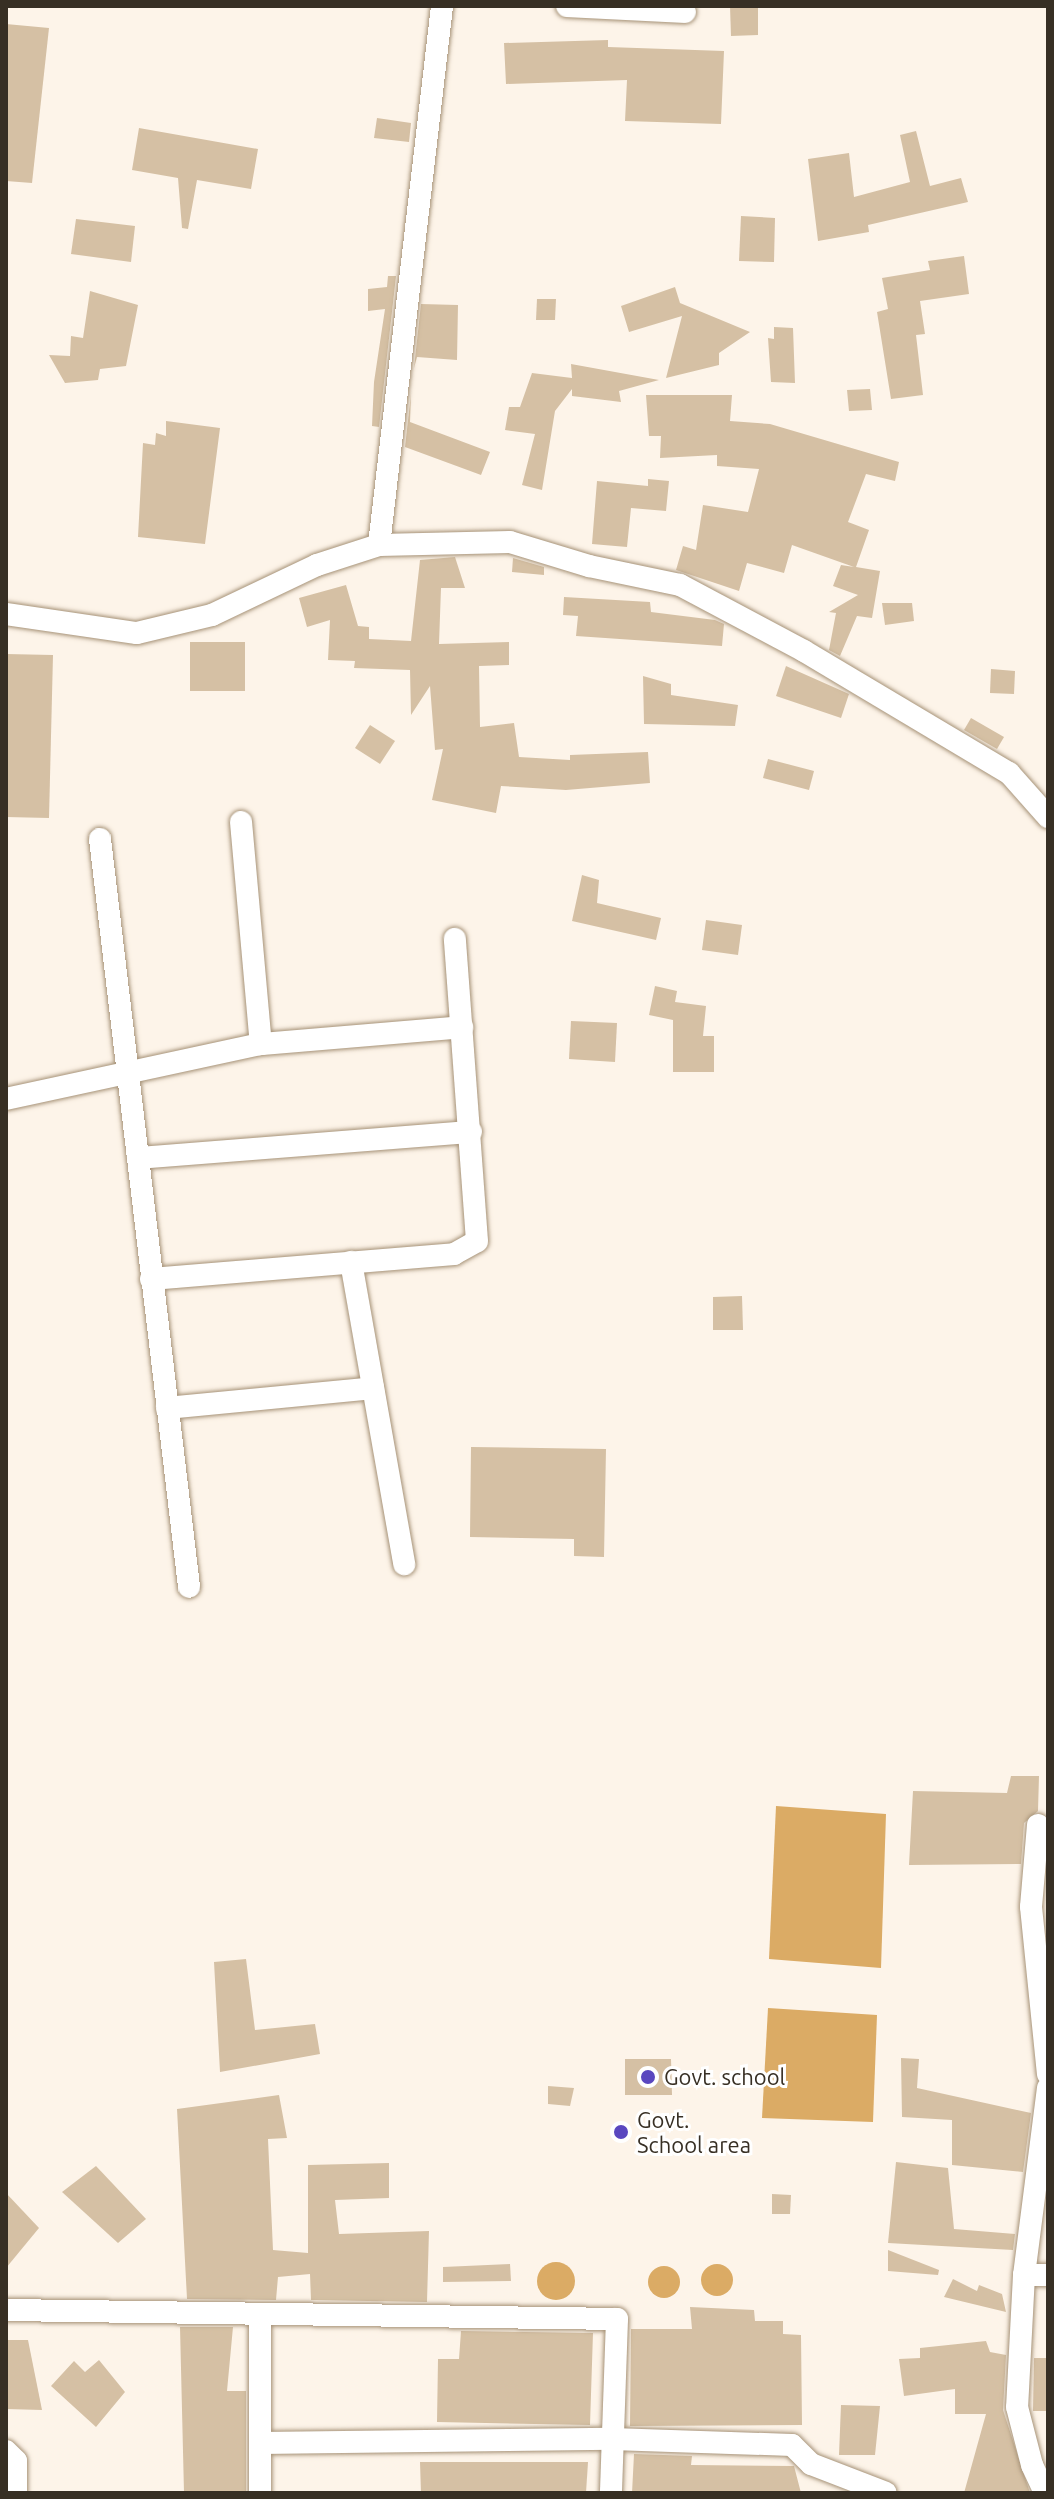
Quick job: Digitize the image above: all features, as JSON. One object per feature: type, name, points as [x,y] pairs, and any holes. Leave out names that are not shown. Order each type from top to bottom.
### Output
[{"type":"street","points":[[379,545],[442,6]]},
{"type":"street","points":[[567,6],[685,12]]},
{"type":"street","points":[[6,614],[137,633],[212,615],[317,565],[379,545],[510,542],[589,566],[680,585],[804,651],[1009,773],[1048,817]]},
{"type":"street","points":[[241,822],[261,1044]]},
{"type":"street","points":[[100,839],[189,1587]]},
{"type":"street","points":[[151,1279],[454,1254],[477,1241],[455,939]]},
{"type":"street","points":[[6,1099],[261,1044],[462,1027]]},
{"type":"street","points":[[138,1158],[471,1132]]},
{"type":"street","points":[[351,1262],[404,1564]]},
{"type":"street","points":[[167,1408],[373,1388]]},
{"type":"street","points":[[1038,1825],[1031,1907],[1048,2074]]},
{"type":"street","points":[[1045,2493],[1032,2465],[1017,2407],[1024,2275],[1048,2088]]},
{"type":"street","points":[[1024,2275],[1048,2275]]},
{"type":"street","points":[[6,2310],[617,2319],[611,2493]]},
{"type":"street","points":[[260,2314],[260,2493]]},
{"type":"street","points":[[260,2443],[612,2439],[792,2445],[811,2464],[876,2491]]},
{"type":"street","points":[[6,2451],[16,2461],[16,2493]]},
{"type":"shaded area","points":[[776,1806],[886,1814],[881,1968],[769,1959]]},
{"type":"shaded area","points":[[768,2008],[877,2015],[873,2122],[762,2118]]},
{"type":"shaded area","points":[[556,2262],[570,2267],[575,2281],[570,2295],[556,2300],[542,2295],[537,2281],[542,2267]]},
{"type":"shaded area","points":[[717,2264],[728,2269],[733,2280],[728,2291],[717,2296],[706,2291],[701,2280],[706,2269]]},
{"type":"shaded area","points":[[664,2266],[675,2271],[680,2282],[675,2293],[664,2298],[653,2293],[648,2282],[653,2271]]},
{"type":"building","points":[[730,6],[758,6],[758,35],[731,36]]},
{"type":"building","points":[[6,24],[49,28],[32,183],[6,181]]},
{"type":"building","points":[[608,40],[608,47],[724,51],[721,124],[625,121],[627,80],[506,84],[504,43]]},
{"type":"building","points":[[377,118],[411,123],[409,142],[374,138]]},
{"type":"building","points":[[139,128],[258,149],[251,189],[197,180],[188,229],[182,228],[178,178],[132,170]]},
{"type":"building","points":[[916,131],[930,186],[961,178],[968,202],[868,225],[869,232],[818,241],[808,159],[849,153],[854,197],[910,182],[900,135]]},
{"type":"building","points":[[741,216],[775,218],[774,262],[739,261]]},
{"type":"building","points":[[76,219],[135,226],[131,262],[71,254]]},
{"type":"building","points":[[964,256],[969,294],[920,301],[925,334],[916,335],[923,395],[891,399],[877,312],[888,309],[882,278],[930,270],[928,261]]},
{"type":"building","points":[[388,276],[396,276],[379,427],[372,426],[374,382],[385,309],[368,311],[368,289],[387,287]]},
{"type":"building","points":[[675,287],[680,303],[750,332],[719,353],[719,365],[666,378],[682,316],[629,332],[621,306]]},
{"type":"building","points":[[90,291],[138,305],[126,366],[100,369],[98,380],[65,383],[49,355],[70,356],[71,336],[83,338]]},
{"type":"building","points":[[537,299],[556,299],[555,320],[536,320]]},
{"type":"building","points":[[421,304],[458,305],[457,360],[417,357],[414,368]]},
{"type":"building","points":[[774,327],[793,328],[795,383],[771,382],[768,338],[774,339]]},
{"type":"building","points":[[571,364],[659,380],[619,391],[621,402],[572,396],[572,389],[555,411],[542,490],[522,485],[535,434],[505,430],[509,407],[520,407],[532,373],[572,378]]},
{"type":"building","points":[[870,389],[872,410],[849,411],[847,390]]},
{"type":"building","points":[[411,394],[410,422],[490,452],[481,475],[405,447]]},
{"type":"building","points":[[646,395],[732,395],[730,421],[770,424],[899,462],[895,481],[866,474],[848,522],[869,530],[856,567],[880,571],[872,618],[857,616],[840,656],[829,650],[836,613],[829,612],[858,595],[833,586],[841,565],[854,567],[792,545],[784,573],[747,563],[739,591],[676,570],[683,546],[696,550],[703,505],[748,512],[759,469],[717,466],[717,455],[660,458],[661,436],[649,436]]},
{"type":"building","points":[[166,421],[220,428],[205,544],[138,537],[143,443],[155,445],[156,433],[166,436]]},
{"type":"building","points":[[648,479],[669,481],[666,511],[631,508],[627,547],[592,544],[597,481],[648,486]]},
{"type":"building","points":[[455,557],[465,588],[441,588],[439,644],[509,642],[509,665],[479,666],[480,727],[514,723],[519,757],[570,760],[570,755],[648,752],[650,783],[566,790],[501,786],[496,813],[432,800],[443,749],[435,750],[430,686],[411,715],[410,670],[354,668],[355,661],[328,660],[330,620],[307,627],[299,598],[346,585],[358,626],[369,627],[369,639],[411,641],[420,560]]},
{"type":"building","points":[[513,558],[544,567],[544,575],[512,572]]},
{"type":"building","points":[[564,597],[650,602],[651,612],[715,620],[724,624],[722,646],[576,636],[578,616],[563,615]]},
{"type":"building","points":[[882,603],[912,603],[914,621],[885,625]]},
{"type":"building","points":[[190,642],[245,642],[245,691],[190,691]]},
{"type":"building","points":[[6,654],[53,655],[49,818],[6,817]]},
{"type":"building","points":[[786,666],[849,694],[841,718],[776,696]]},
{"type":"building","points":[[991,669],[1015,671],[1014,694],[990,693]]},
{"type":"building","points":[[643,676],[671,684],[671,695],[738,705],[735,726],[644,724]]},
{"type":"building","points":[[971,718],[1004,737],[997,749],[964,730]]},
{"type":"building","points":[[370,725],[395,741],[380,764],[355,748]]},
{"type":"building","points":[[768,759],[814,771],[809,790],[763,778]]},
{"type":"building","points":[[582,875],[599,880],[597,903],[661,918],[656,940],[572,921]]},
{"type":"building","points":[[706,920],[742,925],[738,955],[702,950]]},
{"type":"building","points":[[655,986],[677,991],[675,1002],[706,1006],[703,1036],[714,1036],[714,1072],[673,1072],[673,1020],[649,1015]]},
{"type":"building","points":[[571,1021],[617,1023],[615,1062],[569,1059]]},
{"type":"building","points":[[742,1296],[743,1330],[713,1330],[713,1297]]},
{"type":"building","points":[[471,1447],[606,1449],[604,1557],[574,1556],[574,1539],[470,1537]]},
{"type":"building","points":[[1011,1776],[1039,1776],[1038,1811],[1024,1823],[1021,1864],[909,1865],[913,1791],[1007,1793]]},
{"type":"building","points":[[246,1959],[255,2030],[315,2024],[320,2054],[220,2072],[214,1962]]},
{"type":"building","points":[[901,2058],[919,2059],[917,2088],[1031,2113],[1023,2172],[952,2165],[952,2120],[902,2117]]},
{"type":"building","name":"Govt. school","points":[[625,2059],[671,2059],[672,2095],[625,2095]]},
{"type":"building","points":[[548,2086],[574,2088],[570,2106],[548,2104]]},
{"type":"building","points":[[279,2095],[287,2138],[268,2139],[273,2250],[308,2253],[308,2165],[389,2163],[389,2198],[335,2200],[339,2234],[429,2231],[427,2302],[311,2300],[310,2274],[278,2277],[276,2300],[187,2299],[177,2109]]},
{"type":"building","points":[[896,2162],[948,2168],[954,2229],[1015,2234],[1013,2250],[888,2243]]},
{"type":"building","points":[[96,2166],[146,2219],[118,2243],[62,2192]]},
{"type":"building","points":[[6,2193],[39,2228],[6,2268]]},
{"type":"building","points":[[772,2194],[791,2195],[790,2214],[772,2214]]},
{"type":"building","points":[[888,2250],[939,2270],[938,2275],[888,2271]]},
{"type":"building","points":[[510,2264],[511,2281],[443,2282],[443,2267]]},
{"type":"building","points":[[953,2279],[977,2291],[979,2285],[1002,2294],[1006,2312],[944,2297]]},
{"type":"building","points":[[690,2307],[754,2310],[755,2321],[783,2321],[783,2334],[801,2335],[802,2425],[630,2426],[631,2329],[692,2329]]},
{"type":"building","points":[[180,2327],[233,2327],[227,2391],[246,2391],[246,2493],[184,2493]]},
{"type":"building","points":[[461,2331],[593,2333],[590,2425],[437,2422],[438,2359],[459,2359]]},
{"type":"building","points":[[6,2340],[28,2340],[42,2410],[6,2409]]},
{"type":"building","points":[[986,2341],[990,2352],[1006,2355],[1003,2410],[1030,2493],[964,2493],[986,2414],[955,2414],[955,2389],[904,2396],[899,2359],[920,2358],[920,2348]]},
{"type":"building","points":[[1034,2358],[1048,2358],[1048,2411],[1033,2411]]},
{"type":"building","points":[[99,2360],[125,2392],[96,2427],[51,2386],[74,2361],[85,2372]]},
{"type":"building","points":[[841,2405],[880,2406],[875,2455],[839,2455]]},
{"type":"building","points":[[634,2454],[692,2456],[691,2465],[794,2466],[801,2493],[632,2493]]},
{"type":"building","points":[[420,2462],[588,2462],[586,2493],[421,2493]]},
{"type":"place","name":"Govt. school","points":[[648,2077]]},
{"type":"place","name":"Govt. School area","points":[[621,2132]]}]
